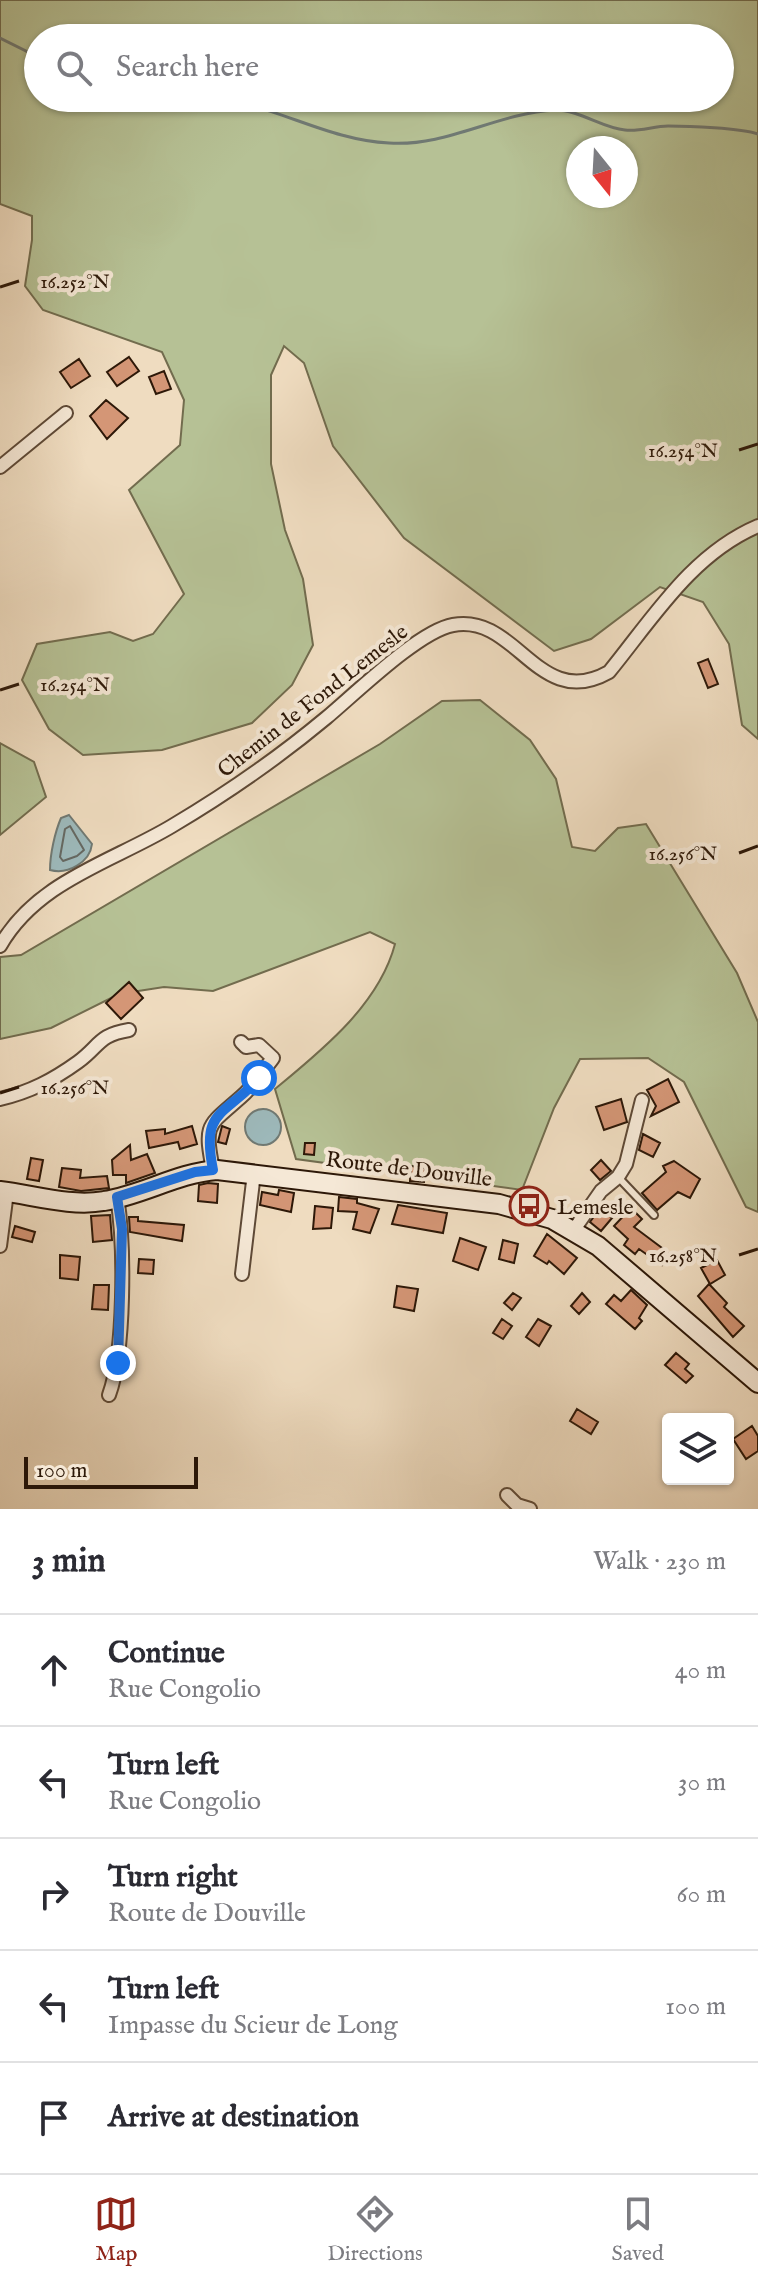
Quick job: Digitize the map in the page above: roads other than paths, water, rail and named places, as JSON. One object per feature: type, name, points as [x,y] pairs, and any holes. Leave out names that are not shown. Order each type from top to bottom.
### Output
[{"type":"main road","name":"Route de Douville","points":[[3,1191],[83,1202],[117,1197],[195,1172],[213,1170],[499,1204],[552,1219],[598,1246],[758,1383]]},
{"type":"street","points":[[0,467],[66,413]]},
{"type":"street","name":"Chemin de Fond Lemesle","points":[[0,946],[16,920],[59,884],[156,835],[225,794],[309,732],[431,631],[470,622],[495,634],[562,681],[590,682],[609,672],[694,567],[724,544],[758,526]]},
{"type":"street","points":[[0,1099],[27,1093],[49,1082],[80,1061],[103,1037],[129,1030]]},
{"type":"street","points":[[213,1170],[207,1140],[211,1124],[218,1113],[241,1097],[273,1058],[259,1045],[246,1047],[241,1042]]},
{"type":"street","points":[[573,1231],[601,1191],[618,1177],[631,1151],[642,1100]]},
{"type":"street","points":[[242,1274],[254,1173]]},
{"type":"street","points":[[0,1246],[3,1191]]},
{"type":"street","points":[[109,1395],[118,1363],[122,1229],[117,1197]]},
{"type":"street","points":[[507,1495],[517,1505],[530,1509]]},
{"type":"lane","points":[[618,1177],[654,1215]]},
{"type":"water","points":[[69,815],[92,844],[90,850],[83,861],[71,869],[50,870],[61,818]]},
{"type":"water","points":[[263,1109],[276,1114],[281,1127],[276,1140],[263,1145],[250,1140],[245,1127],[250,1114]]},
{"type":"waterway","points":[[0,38],[24,50]]},
{"type":"waterway","points":[[271,112],[342,135],[389,143],[431,140],[534,112]]},
{"type":"waterway","points":[[568,112],[625,130],[688,126],[758,134]]},
{"type":"place","name":"Lemesle","points":[[529,1206]]}]
